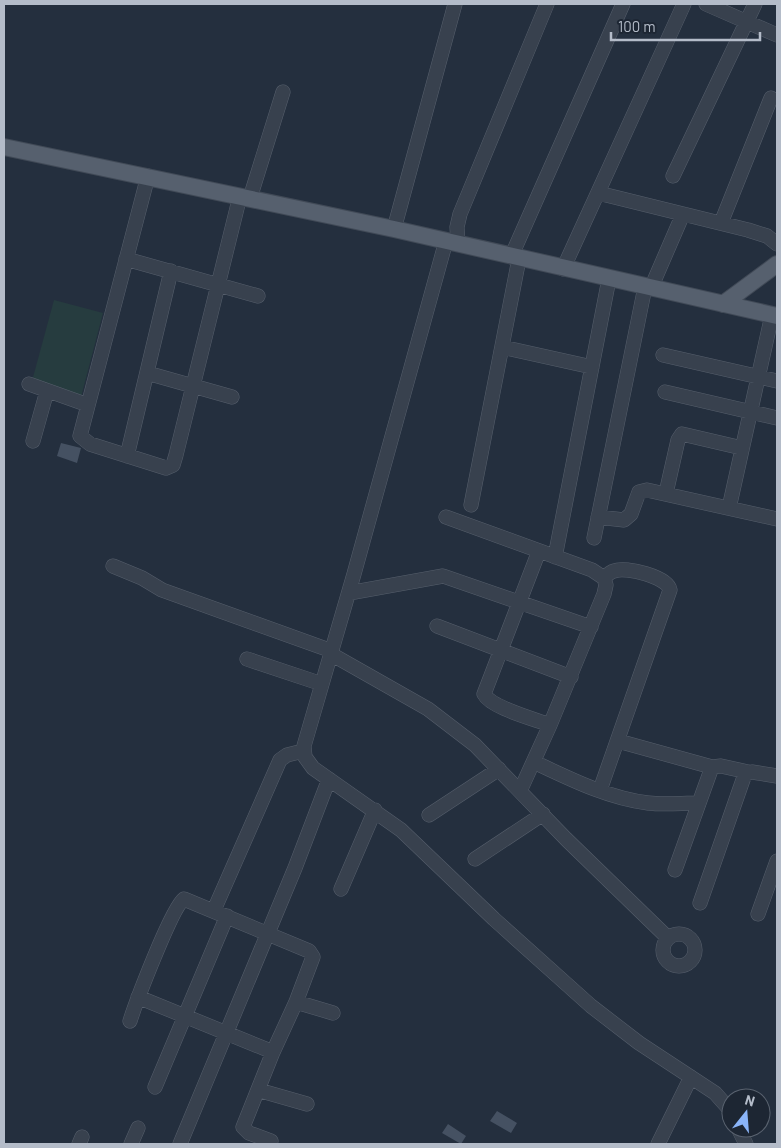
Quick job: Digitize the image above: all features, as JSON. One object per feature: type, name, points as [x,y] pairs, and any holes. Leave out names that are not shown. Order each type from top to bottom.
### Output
[{"type":"main road","points":[[9,148],[394,229],[515,258],[775,315]]},
{"type":"main road","points":[[723,304],[777,264]]},
{"type":"street","points":[[394,229],[455,4]]},
{"type":"street","points":[[547,4],[460,214],[303,751],[308,762],[329,779],[375,810],[412,839],[494,920],[591,1006],[639,1043],[721,1098]]},
{"type":"street","points":[[471,505],[502,347],[515,258],[624,4]]},
{"type":"street","points":[[563,268],[684,4]]},
{"type":"street","points":[[706,4],[777,35]]},
{"type":"street","points":[[673,176],[755,4]]},
{"type":"street","points":[[148,176],[80,432],[82,439],[166,468],[173,465],[220,284],[245,197],[284,92]]},
{"type":"street","points":[[721,223],[771,98]]},
{"type":"street","points":[[598,192],[759,233],[777,244]]},
{"type":"street","points":[[594,538],[648,288],[683,214]]},
{"type":"street","points":[[126,259],[258,296]]},
{"type":"street","points":[[127,456],[171,271]]},
{"type":"street","points":[[555,557],[609,279]]},
{"type":"street","points":[[729,508],[749,412],[775,315]]},
{"type":"street","points":[[502,347],[592,367]]},
{"type":"street","points":[[663,355],[777,381]]},
{"type":"street","points":[[147,373],[232,397]]},
{"type":"street","points":[[29,384],[88,405]]},
{"type":"street","points":[[33,441],[47,390]]},
{"type":"street","points":[[665,392],[777,418]]},
{"type":"street","points":[[666,493],[678,440],[682,434],[742,448]]},
{"type":"street","points":[[598,517],[624,520],[631,514],[639,492],[647,490],[777,519]]},
{"type":"street","points":[[446,517],[592,570],[604,578],[606,585],[571,677],[520,790]]},
{"type":"street","points":[[539,551],[485,690],[486,698],[499,706],[550,725]]},
{"type":"street","points":[[113,566],[142,578],[162,590],[331,652],[428,709],[475,745],[668,938]]},
{"type":"street","points":[[600,790],[670,590],[668,584],[660,579],[627,570],[614,571],[604,578]]},
{"type":"street","points":[[349,593],[443,576],[591,627]]},
{"type":"street","points":[[437,626],[571,677]]},
{"type":"street","points":[[247,659],[322,684]]},
{"type":"street","points":[[618,741],[712,767],[721,766],[777,776]]},
{"type":"street","points":[[154,1087],[186,1016],[220,913],[280,760],[287,755],[303,751]]},
{"type":"street","points":[[534,762],[577,783],[645,803],[699,803]]},
{"type":"street","points":[[675,870],[712,767]]},
{"type":"street","points":[[429,814],[499,769]]},
{"type":"street","points":[[700,903],[744,777],[748,772]]},
{"type":"street","points":[[181,1143],[228,1033],[329,779]]},
{"type":"street","points":[[341,889],[375,810]]},
{"type":"street","points":[[475,859],[543,814]]},
{"type":"street","points":[[758,914],[777,861]]},
{"type":"street","points":[[130,1021],[138,997],[180,902],[190,900],[312,954],[311,962],[296,1002],[242,1127],[249,1133],[271,1141]]},
{"type":"street","points":[[138,997],[273,1052]]},
{"type":"street","points":[[296,1002],[333,1013]]},
{"type":"street","points":[[658,1144],[691,1077]]},
{"type":"street","points":[[258,1090],[307,1104]]},
{"type":"street","points":[[131,1144],[138,1128]]},
{"type":"green space","points":[[54,300],[103,313],[81,397],[32,381]]},
{"type":"building","points":[[61,443],[81,448],[77,463],[57,456]]},
{"type":"building","points":[[497,1111],[517,1123],[511,1133],[490,1121]]},
{"type":"building","points":[[448,1124],[466,1136],[461,1144],[442,1133]]}]
